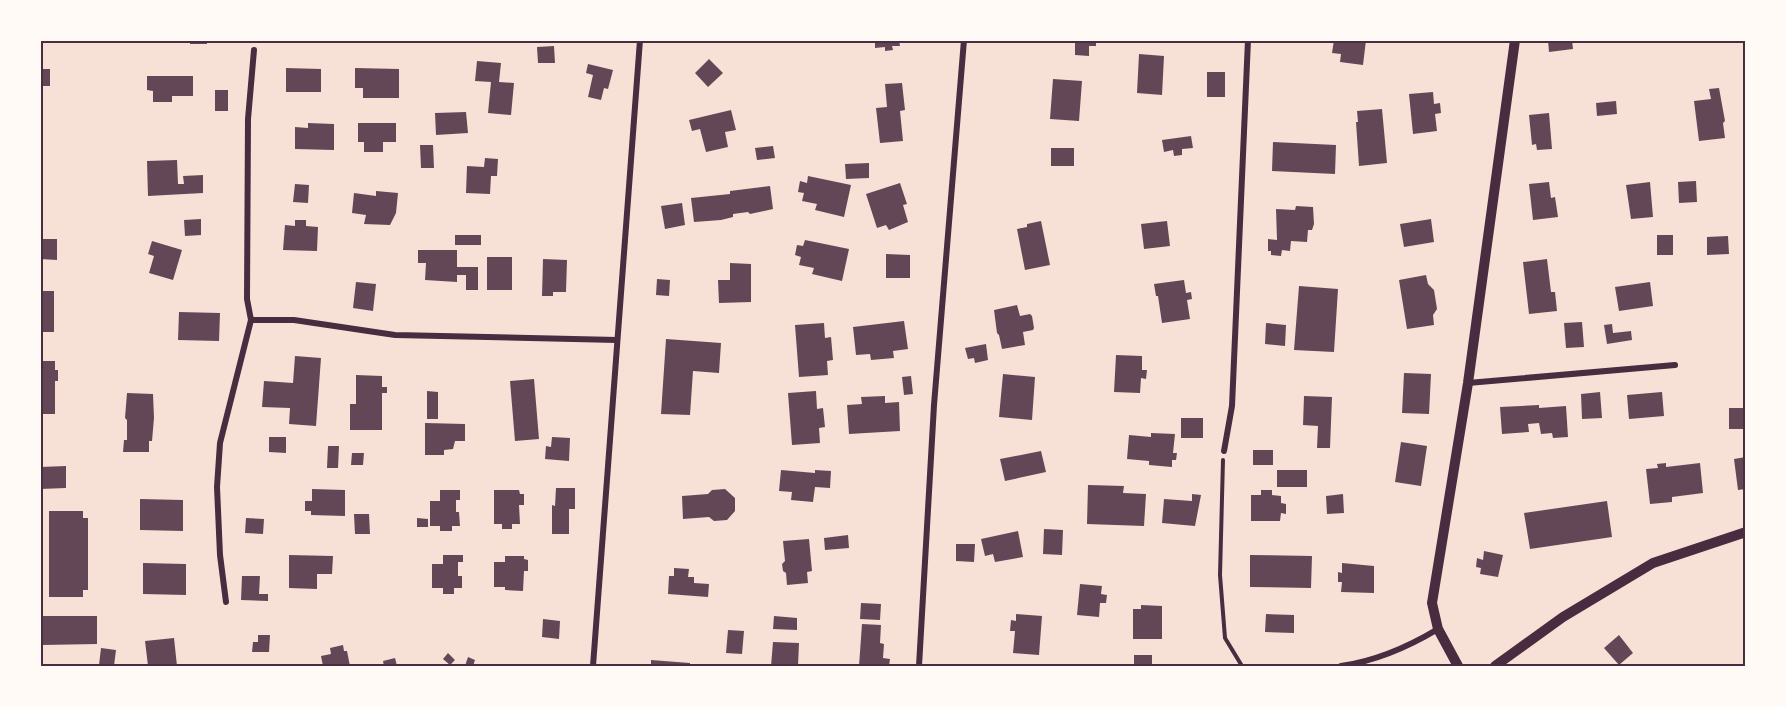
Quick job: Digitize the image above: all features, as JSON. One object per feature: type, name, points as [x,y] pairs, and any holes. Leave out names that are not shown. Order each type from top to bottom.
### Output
[{"type":"street","points":[[593,666],[640,40]]},
{"type":"street","points":[[919,666],[934,405],[964,40]]},
{"type":"street","points":[[1224,451],[1232,406],[1248,40]]},
{"type":"street","points":[[1458,666],[1438,629],[1432,603],[1468,383],[1515,40]]},
{"type":"street","points":[[226,602],[220,555],[218,510],[220,443],[251,320],[248,299],[248,119],[254,50]]},
{"type":"street","points":[[251,320],[294,320],[395,335],[617,340]]},
{"type":"street","points":[[1468,383],[1675,365]]},
{"type":"street","points":[[1495,666],[1563,617],[1653,563],[1746,532]]},
{"type":"street","points":[[1341,666],[1356,664],[1406,647],[1438,629]]},
{"type":"path","points":[[1224,451],[1220,575],[1225,638],[1242,666]]},
{"type":"building","points":[[190,40],[207,40],[207,44],[190,44]]},
{"type":"building","points":[[875,40],[899,40],[900,46],[892,46],[893,50],[885,51],[885,47],[875,48]]},
{"type":"building","points":[[1075,40],[1096,40],[1096,46],[1089,46],[1089,56],[1075,55]]},
{"type":"building","points":[[1334,40],[1366,40],[1363,65],[1340,62],[1341,54],[1332,53]]},
{"type":"building","points":[[1548,40],[1572,40],[1573,49],[1549,52]]},
{"type":"building","points":[[554,46],[555,63],[538,63],[537,47]]},
{"type":"building","points":[[1139,54],[1164,56],[1162,95],[1137,93]]},
{"type":"building","points":[[709,59],[723,73],[708,87],[695,73]]},
{"type":"building","points":[[477,61],[501,63],[499,82],[514,83],[511,115],[488,113],[491,82],[475,81]]},
{"type":"building","points":[[588,64],[613,70],[608,89],[604,88],[601,100],[588,97],[593,75],[586,73]]},
{"type":"building","points":[[286,68],[321,69],[321,92],[286,92]]},
{"type":"building","points":[[355,68],[399,69],[399,98],[363,98],[363,88],[355,88]]},
{"type":"building","points":[[40,69],[50,69],[50,86],[40,86]]},
{"type":"building","points":[[1207,72],[1225,72],[1225,97],[1207,97]]},
{"type":"building","points":[[147,76],[193,76],[193,96],[172,96],[172,102],[153,102],[153,91],[147,90]]},
{"type":"building","points":[[1053,79],[1082,81],[1079,121],[1050,119]]},
{"type":"building","points":[[902,83],[905,110],[900,111],[903,141],[880,143],[876,108],[887,107],[885,84]]},
{"type":"building","points":[[1719,88],[1725,121],[1723,123],[1725,138],[1699,141],[1694,101],[1711,99],[1709,89]]},
{"type":"building","points":[[215,90],[228,90],[228,111],[215,111]]},
{"type":"building","points":[[1433,92],[1434,104],[1440,103],[1441,113],[1435,114],[1437,131],[1413,134],[1409,94]]},
{"type":"building","points":[[1616,101],[1617,114],[1597,116],[1596,103]]},
{"type":"building","points":[[1382,109],[1387,163],[1359,166],[1357,111]]},
{"type":"building","points":[[731,110],[736,130],[725,132],[728,147],[706,152],[700,129],[692,131],[689,120]]},
{"type":"building","points":[[466,112],[468,133],[436,135],[435,113]]},
{"type":"building","points":[[1549,113],[1552,149],[1537,150],[1536,144],[1532,145],[1529,115]]},
{"type":"building","points":[[308,123],[334,124],[334,150],[295,149],[295,127],[308,128]]},
{"type":"building","points":[[358,123],[396,123],[396,142],[383,142],[383,152],[364,152],[364,142],[358,142]]},
{"type":"building","points":[[1191,136],[1193,148],[1182,149],[1182,155],[1174,156],[1173,150],[1164,152],[1162,140]]},
{"type":"building","points":[[1273,142],[1336,145],[1335,174],[1272,171]]},
{"type":"building","points":[[420,145],[433,145],[434,168],[421,168]]},
{"type":"building","points":[[773,146],[775,158],[757,160],[755,148]]},
{"type":"building","points":[[1051,148],[1074,148],[1074,166],[1051,166]]},
{"type":"building","points":[[485,158],[498,159],[497,176],[491,176],[490,194],[466,193],[467,166],[484,167]]},
{"type":"building","points":[[177,160],[178,184],[184,184],[183,176],[203,175],[203,193],[148,196],[147,161]]},
{"type":"building","points":[[869,163],[869,178],[846,179],[845,164]]},
{"type":"building","points":[[808,176],[851,185],[844,217],[815,210],[817,204],[802,201],[804,193],[798,192],[800,181],[807,183]]},
{"type":"building","points":[[1696,181],[1697,202],[1679,203],[1678,182]]},
{"type":"building","points":[[1549,182],[1551,198],[1555,197],[1558,217],[1533,220],[1529,184]]},
{"type":"building","points":[[1650,182],[1653,217],[1631,219],[1626,185]]},
{"type":"building","points":[[900,183],[907,204],[903,205],[908,222],[889,230],[886,225],[877,228],[866,194]]},
{"type":"building","points":[[295,184],[309,185],[308,203],[293,202]]},
{"type":"building","points":[[770,186],[773,209],[750,214],[748,212],[733,214],[733,217],[721,220],[694,222],[691,198],[730,194],[730,191]]},
{"type":"building","points":[[376,191],[398,193],[396,213],[390,225],[364,224],[366,215],[352,213],[354,193],[376,196]]},
{"type":"building","points":[[682,203],[685,225],[665,229],[661,206]]},
{"type":"building","points":[[1296,206],[1313,207],[1314,224],[1312,230],[1308,230],[1307,242],[1291,241],[1290,251],[1282,250],[1281,256],[1271,255],[1271,251],[1268,251],[1268,239],[1277,240],[1276,209],[1295,210]]},
{"type":"building","points":[[201,219],[201,235],[185,236],[184,220]]},
{"type":"building","points":[[1431,219],[1434,242],[1404,247],[1400,224]]},
{"type":"building","points":[[295,220],[306,220],[306,226],[318,227],[317,251],[283,250],[285,225],[295,226]]},
{"type":"building","points":[[1041,221],[1050,265],[1025,270],[1017,229]]},
{"type":"building","points":[[1167,221],[1170,246],[1144,249],[1141,224]]},
{"type":"building","points":[[455,235],[481,235],[481,245],[455,245]]},
{"type":"building","points":[[1657,235],[1673,235],[1673,255],[1657,255]]},
{"type":"building","points":[[1728,236],[1729,254],[1707,255],[1707,237]]},
{"type":"building","points":[[40,239],[57,239],[57,260],[40,259]]},
{"type":"building","points":[[805,240],[849,249],[842,281],[812,274],[814,268],[799,265],[801,257],[795,255],[797,245],[803,246]]},
{"type":"building","points":[[152,241],[182,250],[173,280],[149,273],[154,256],[148,254]]},
{"type":"building","points":[[418,250],[457,250],[457,267],[478,267],[478,290],[466,290],[466,275],[457,275],[457,282],[425,280],[426,263],[418,263]]},
{"type":"building","points":[[886,254],[910,255],[910,278],[886,278]]},
{"type":"building","points":[[487,257],[512,257],[512,290],[487,290]]},
{"type":"building","points":[[543,259],[567,260],[566,292],[553,292],[553,296],[542,296]]},
{"type":"building","points":[[1547,259],[1551,292],[1555,292],[1557,311],[1529,314],[1523,262]]},
{"type":"building","points":[[730,263],[751,264],[751,302],[719,303],[718,280],[730,280]]},
{"type":"building","points":[[1426,275],[1428,284],[1434,290],[1437,309],[1433,315],[1434,325],[1407,329],[1399,280]]},
{"type":"building","points":[[657,279],[670,280],[669,296],[656,295]]},
{"type":"building","points":[[1184,280],[1186,293],[1191,292],[1192,299],[1187,300],[1190,319],[1162,323],[1154,284]]},
{"type":"building","points":[[356,282],[376,284],[373,311],[353,308]]},
{"type":"building","points":[[1650,282],[1653,306],[1619,311],[1615,287]]},
{"type":"building","points":[[1299,286],[1338,289],[1334,352],[1294,350]]},
{"type":"building","points":[[40,291],[54,291],[54,332],[40,332]]},
{"type":"building","points":[[1017,305],[1020,316],[1030,314],[1032,316],[1034,328],[1023,332],[1025,345],[1002,349],[994,310]]},
{"type":"building","points":[[179,312],[220,313],[219,341],[178,340]]},
{"type":"building","points":[[904,321],[908,349],[893,351],[894,358],[871,360],[870,354],[856,355],[853,327]]},
{"type":"building","points":[[1582,322],[1584,347],[1566,348],[1564,323]]},
{"type":"building","points":[[824,323],[825,338],[831,337],[833,360],[827,361],[828,375],[799,377],[795,325]]},
{"type":"building","points":[[1266,323],[1286,325],[1285,346],[1265,344]]},
{"type":"building","points":[[1612,324],[1613,333],[1631,331],[1632,340],[1607,344],[1604,325]]},
{"type":"building","points":[[666,339],[721,343],[719,373],[693,371],[690,415],[661,414]]},
{"type":"building","points":[[986,344],[988,360],[975,363],[974,358],[968,359],[965,348]]},
{"type":"building","points":[[1116,355],[1142,356],[1142,370],[1147,370],[1146,379],[1141,378],[1140,393],[1114,392]]},
{"type":"building","points":[[295,356],[321,358],[316,426],[289,424],[290,408],[262,407],[264,381],[293,383]]},
{"type":"building","points":[[40,361],[55,361],[55,370],[58,370],[58,381],[55,381],[55,414],[40,414]]},
{"type":"building","points":[[1404,373],[1431,374],[1429,414],[1402,413]]},
{"type":"building","points":[[1003,374],[1035,377],[1032,420],[999,417]]},
{"type":"building","points":[[356,375],[382,376],[382,387],[387,387],[387,393],[382,393],[382,430],[350,430],[350,404],[356,404]]},
{"type":"building","points":[[911,376],[913,394],[904,395],[902,377]]},
{"type":"building","points":[[534,379],[539,439],[515,441],[510,381]]},
{"type":"building","points":[[427,391],[438,392],[438,419],[427,419]]},
{"type":"building","points":[[816,391],[817,409],[823,408],[825,427],[819,428],[820,443],[792,445],[788,393]]},
{"type":"building","points":[[1600,392],[1602,418],[1582,419],[1581,394]]},
{"type":"building","points":[[1662,392],[1664,416],[1629,419],[1627,395]]},
{"type":"building","points":[[127,393],[153,394],[154,418],[149,452],[123,452],[124,440],[127,440],[127,420],[125,418]]},
{"type":"building","points":[[885,396],[885,403],[899,402],[900,431],[849,434],[847,405],[862,404],[861,397]]},
{"type":"building","points":[[1304,396],[1332,397],[1330,448],[1317,448],[1318,426],[1303,425]]},
{"type":"building","points":[[1539,405],[1539,408],[1566,406],[1568,437],[1553,438],[1552,433],[1541,434],[1539,423],[1528,424],[1529,432],[1502,434],[1500,407]]},
{"type":"building","points":[[1729,408],[1746,408],[1746,429],[1729,429]]},
{"type":"building","points":[[1181,418],[1203,418],[1203,438],[1181,438]]},
{"type":"building","points":[[425,423],[465,424],[465,441],[455,441],[453,449],[444,450],[444,455],[425,455]]},
{"type":"building","points":[[1151,433],[1175,434],[1173,453],[1177,453],[1176,460],[1172,460],[1172,467],[1149,465],[1149,461],[1127,459],[1129,435],[1151,437]]},
{"type":"building","points":[[269,437],[286,437],[286,453],[269,452]]},
{"type":"building","points":[[552,437],[570,438],[569,461],[545,459],[546,446],[551,447]]},
{"type":"building","points":[[1401,442],[1427,446],[1421,486],[1395,482]]},
{"type":"building","points":[[328,446],[339,446],[338,468],[327,468]]},
{"type":"building","points":[[1253,450],[1273,450],[1273,465],[1253,465]]},
{"type":"building","points":[[1041,451],[1046,472],[1005,481],[1000,459]]},
{"type":"building","points":[[352,453],[364,453],[363,465],[351,465]]},
{"type":"building","points":[[1746,457],[1746,489],[1738,490],[1734,459]]},
{"type":"building","points":[[1666,463],[1666,467],[1700,463],[1703,493],[1672,497],[1672,502],[1650,504],[1646,469],[1658,468],[1657,464]]},
{"type":"building","points":[[66,466],[66,488],[40,489],[40,467]]},
{"type":"building","points":[[781,470],[815,473],[815,470],[831,471],[830,488],[815,487],[813,502],[791,500],[792,492],[779,491]]},
{"type":"building","points":[[1277,470],[1307,470],[1307,487],[1277,487]]},
{"type":"building","points":[[1088,485],[1124,486],[1123,493],[1146,494],[1144,526],[1087,524]]},
{"type":"building","points":[[556,488],[575,488],[575,509],[569,509],[569,534],[552,534],[552,505],[555,506]]},
{"type":"building","points":[[312,489],[345,490],[345,516],[311,515],[311,511],[305,511],[305,501],[312,501]]},
{"type":"building","points":[[725,489],[735,498],[735,511],[727,520],[714,521],[709,517],[683,519],[682,496],[708,494],[712,490]]},
{"type":"building","points":[[440,490],[460,490],[460,500],[456,500],[456,512],[459,512],[460,526],[452,526],[452,531],[440,531],[440,526],[430,526],[430,501],[440,501]]},
{"type":"building","points":[[494,490],[519,490],[520,494],[524,494],[524,505],[519,505],[520,524],[512,524],[512,529],[502,529],[502,524],[494,524]]},
{"type":"building","points":[[1261,490],[1272,490],[1272,495],[1281,496],[1281,503],[1286,504],[1286,514],[1281,513],[1280,521],[1251,521],[1251,495],[1261,495]]},
{"type":"building","points":[[1192,494],[1201,495],[1195,526],[1162,523],[1164,499],[1192,501]]},
{"type":"building","points":[[1343,494],[1344,513],[1327,514],[1326,496]]},
{"type":"building","points":[[140,499],[183,500],[183,531],[140,530]]},
{"type":"building","points":[[1607,501],[1612,537],[1530,549],[1524,513]]},
{"type":"building","points":[[49,511],[83,511],[83,518],[88,518],[88,590],[83,590],[83,597],[49,597]]},
{"type":"building","points":[[354,514],[369,514],[370,534],[355,534]]},
{"type":"building","points":[[246,518],[264,519],[263,534],[245,533]]},
{"type":"building","points":[[417,518],[428,519],[428,527],[417,527]]},
{"type":"building","points":[[1044,529],[1063,530],[1062,555],[1043,554]]},
{"type":"building","points":[[1018,531],[1023,557],[995,562],[993,554],[985,556],[981,539]]},
{"type":"building","points":[[848,535],[849,548],[825,550],[824,538]]},
{"type":"building","points":[[809,539],[812,571],[807,572],[808,583],[787,585],[786,573],[783,571],[782,564],[785,561],[783,541]]},
{"type":"building","points":[[956,544],[975,544],[974,562],[956,561]]},
{"type":"building","points":[[1484,551],[1503,555],[1498,577],[1480,574],[1481,568],[1476,567],[1477,558],[1483,560]]},
{"type":"building","points":[[289,555],[333,556],[332,574],[317,574],[317,589],[289,588]]},
{"type":"building","points":[[443,555],[463,555],[463,562],[458,562],[458,576],[462,576],[462,588],[454,588],[454,594],[443,594],[443,588],[432,588],[432,564],[443,564]]},
{"type":"building","points":[[1250,555],[1312,556],[1311,588],[1250,587]]},
{"type":"building","points":[[505,556],[524,556],[524,559],[528,560],[528,571],[524,571],[523,591],[494,587],[494,562],[505,562]]},
{"type":"building","points":[[143,563],[186,564],[186,595],[143,594]]},
{"type":"building","points":[[1342,563],[1374,566],[1374,593],[1341,592],[1342,582],[1338,582],[1338,572],[1342,573]]},
{"type":"building","points":[[674,568],[689,569],[688,577],[694,577],[694,583],[709,584],[708,597],[668,594],[669,576],[674,576]]},
{"type":"building","points":[[242,576],[260,576],[259,594],[268,594],[268,601],[241,600]]},
{"type":"building","points":[[1080,584],[1102,586],[1101,594],[1107,595],[1106,603],[1100,603],[1099,617],[1077,615]]},
{"type":"building","points":[[861,603],[881,604],[880,620],[860,619]]},
{"type":"building","points":[[1141,605],[1162,606],[1162,639],[1133,639],[1133,609],[1141,609]]},
{"type":"building","points":[[1016,614],[1042,616],[1039,655],[1013,653],[1015,631],[1010,631],[1011,620],[1016,621]]},
{"type":"building","points":[[1266,614],[1294,615],[1294,633],[1265,632]]},
{"type":"building","points":[[41,616],[97,616],[97,644],[42,645]]},
{"type":"building","points":[[774,616],[797,618],[797,630],[773,629]]},
{"type":"building","points":[[543,619],[560,621],[559,639],[542,637]]},
{"type":"building","points":[[862,624],[881,625],[880,643],[884,644],[883,658],[890,659],[889,666],[859,666]]},
{"type":"building","points":[[728,630],[744,631],[742,654],[726,653]]},
{"type":"building","points":[[258,635],[270,635],[269,652],[252,652],[253,642],[258,642]]},
{"type":"building","points":[[1619,635],[1633,653],[1619,665],[1604,648]]},
{"type":"building","points":[[174,638],[177,666],[148,666],[145,641]]},
{"type":"building","points":[[773,642],[799,643],[798,666],[771,666]]},
{"type":"building","points":[[343,645],[344,651],[347,651],[350,666],[323,666],[321,656],[331,654],[330,648]]},
{"type":"building","points":[[101,648],[116,650],[114,666],[99,665]]},
{"type":"building","points":[[448,653],[455,660],[450,665],[443,659]]},
{"type":"building","points":[[1134,655],[1152,655],[1152,666],[1134,666]]},
{"type":"building","points":[[468,657],[475,660],[473,666],[465,666]]},
{"type":"building","points":[[395,658],[397,666],[384,666],[383,661]]},
{"type":"building","points":[[651,660],[690,663],[690,666],[651,666]]}]
